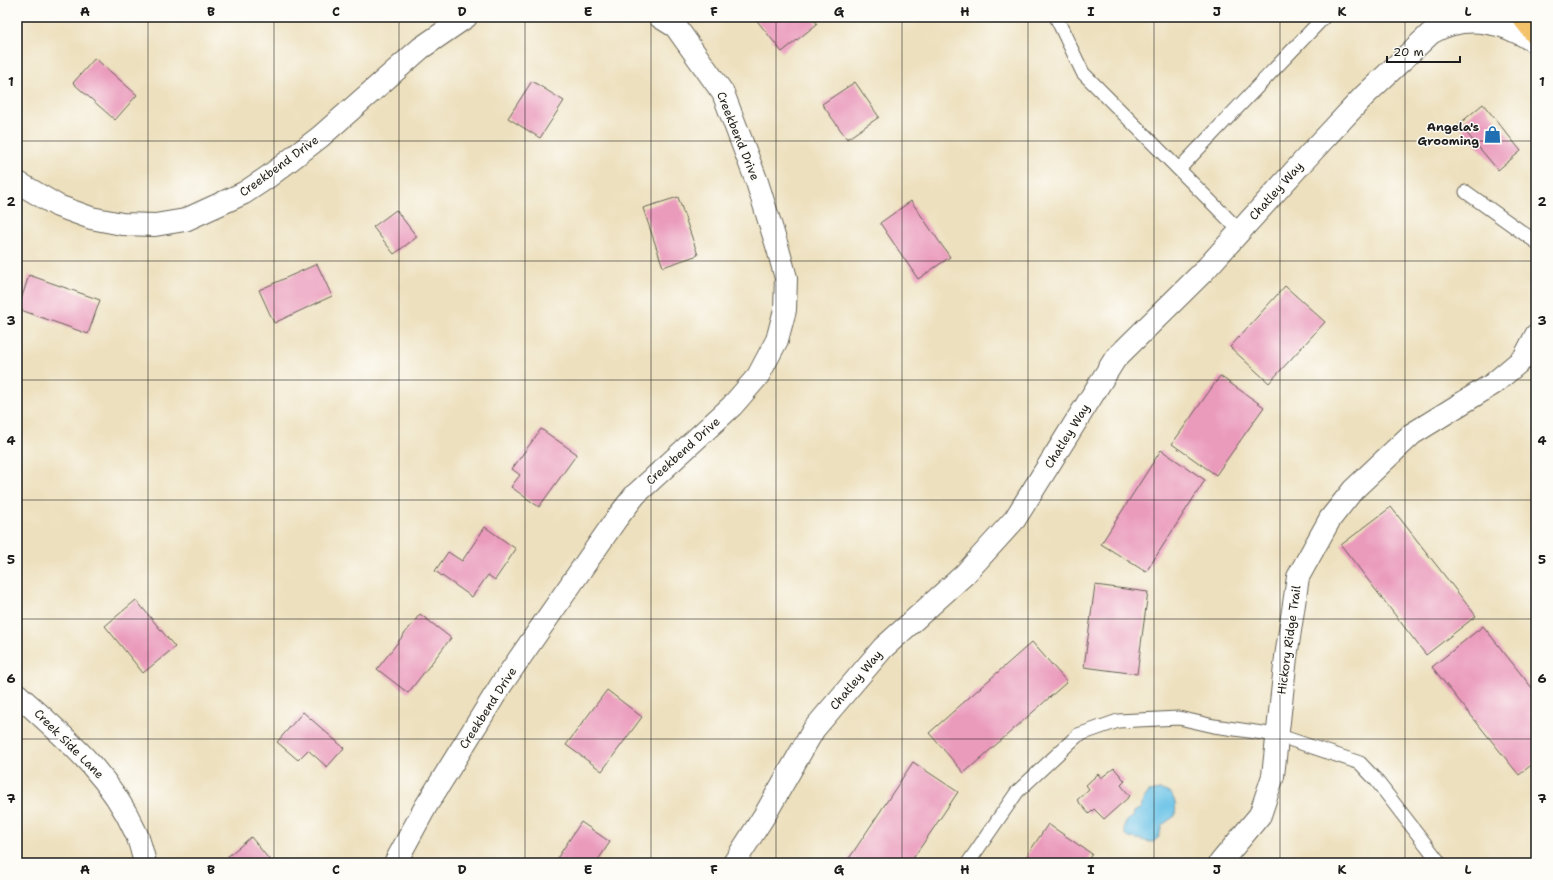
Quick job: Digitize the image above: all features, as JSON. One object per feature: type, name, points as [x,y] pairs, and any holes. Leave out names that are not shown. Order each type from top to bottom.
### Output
[{"type":"main road","points":[[1523,17],[1536,34]]},
{"type":"street","name":"Creekbend Drive","points":[[17,182],[58,206],[91,218],[122,224],[156,225],[185,220],[244,194],[268,177],[320,137],[421,48],[466,17]]},
{"type":"street","name":"Creekbend Drive","points":[[395,863],[426,806],[501,685],[580,574],[617,518],[635,494],[732,406],[758,376],[777,340],[785,310],[786,278],[757,182],[723,93],[676,27],[660,17]]},
{"type":"street","name":"Chatley Way","points":[[734,863],[766,813],[814,729],[883,648],[965,574],[1015,519],[1115,359],[1204,272],[1364,96],[1434,25],[1477,21],[1509,29],[1536,44]]},
{"type":"street","name":"Hickory Ridge Trail","points":[[1224,861],[1260,815],[1273,776],[1286,657],[1298,578],[1330,519],[1353,490],[1412,434],[1493,384],[1524,358],[1536,335]]},
{"type":"street","name":"Creek Side Lane","points":[[17,694],[102,776],[122,806],[136,832],[145,863]]},
{"type":"lane","points":[[1056,17],[1083,73],[1240,231]]},
{"type":"lane","points":[[1179,169],[1324,17]]},
{"type":"lane","points":[[1466,192],[1536,242]]},
{"type":"lane","points":[[968,863],[1017,792],[1078,735],[1118,721],[1179,718],[1214,726],[1278,735],[1360,763],[1376,780],[1440,863]]},
{"type":"water","points":[[1159,790],[1168,793],[1173,798],[1175,802],[1175,816],[1162,825],[1159,837],[1153,842],[1129,838],[1125,834],[1125,824],[1133,817],[1134,812],[1141,808],[1143,800],[1149,792]]},
{"type":"building","points":[[754,17],[812,17],[817,24],[782,52]]},
{"type":"building","points":[[95,58],[137,95],[115,120],[73,83]]},
{"type":"building","points":[[532,81],[564,101],[540,138],[508,118]]},
{"type":"building","points":[[855,82],[879,117],[847,139],[822,104]]},
{"type":"building","points":[[1483,104],[1521,151],[1498,170],[1459,124]]},
{"type":"building","points":[[678,197],[698,255],[663,267],[643,208]]},
{"type":"building","points":[[911,201],[950,257],[918,279],[880,223]]},
{"type":"building","points":[[396,210],[417,237],[394,254],[373,227]]},
{"type":"building","points":[[317,264],[332,296],[274,323],[259,290]]},
{"type":"building","points":[[29,275],[100,300],[88,334],[18,309]]},
{"type":"building","points":[[1285,286],[1325,322],[1269,383],[1230,347]]},
{"type":"building","points":[[1220,376],[1264,407],[1216,475],[1172,444]]},
{"type":"building","points":[[541,429],[577,454],[539,507],[511,487],[520,475],[512,469]]},
{"type":"building","points":[[1161,450],[1205,480],[1146,572],[1101,544]]},
{"type":"building","points":[[1391,507],[1476,616],[1426,655],[1341,545]]},
{"type":"building","points":[[485,527],[516,549],[495,580],[488,575],[472,597],[435,571],[448,552],[462,561]]},
{"type":"building","points":[[1095,585],[1148,592],[1137,674],[1084,667]]},
{"type":"building","points":[[136,600],[175,647],[143,673],[105,626]]},
{"type":"building","points":[[420,614],[451,638],[408,693],[377,669]]},
{"type":"building","points":[[1483,626],[1536,693],[1536,761],[1519,775],[1432,667]]},
{"type":"building","points":[[1032,642],[1067,682],[964,773],[929,733]]},
{"type":"building","points":[[607,690],[642,717],[602,771],[566,745]]},
{"type":"building","points":[[303,712],[344,748],[327,767],[308,750],[298,760],[277,742]]},
{"type":"building","points":[[913,762],[958,792],[910,863],[846,863]]},
{"type":"building","points":[[1114,768],[1125,781],[1121,785],[1130,796],[1104,819],[1094,809],[1089,814],[1077,800],[1089,789],[1086,785],[1098,774],[1101,778]]},
{"type":"building","points":[[581,822],[610,842],[596,863],[554,863]]},
{"type":"building","points":[[1048,824],[1092,854],[1086,863],[1022,863]]},
{"type":"building","points":[[251,837],[272,863],[230,863],[226,858]]},
{"type":"place","name":"Angela's Grooming","points":[[1492,134]]}]
